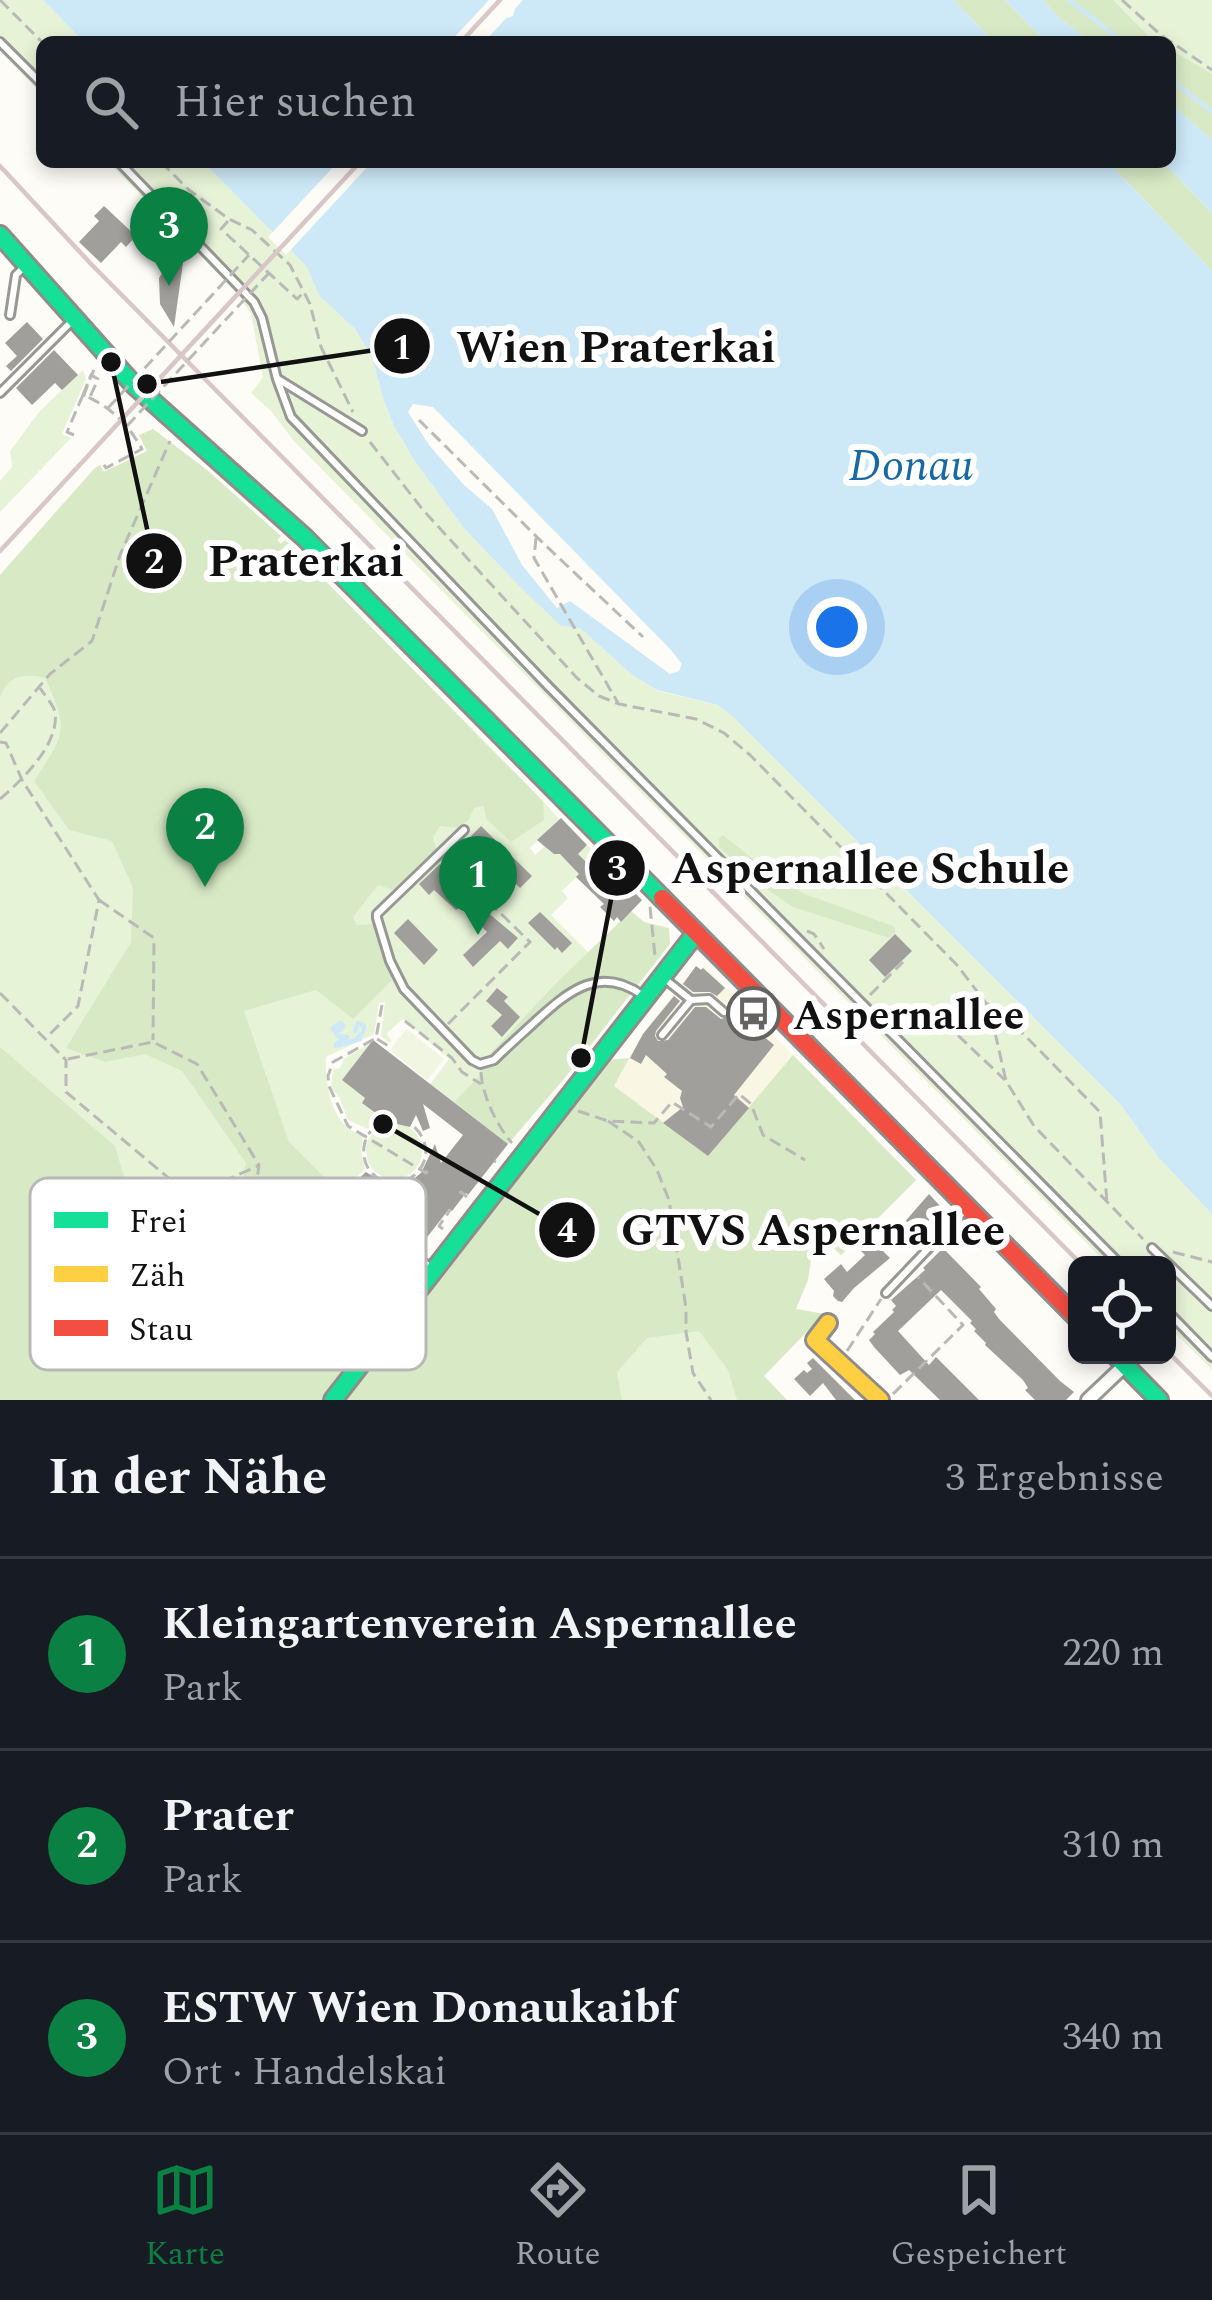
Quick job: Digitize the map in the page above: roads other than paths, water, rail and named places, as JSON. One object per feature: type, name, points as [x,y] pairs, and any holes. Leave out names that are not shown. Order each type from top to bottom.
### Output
[{"type":"main road","points":[[0,235],[133,384],[305,538],[1068,1309]]},
{"type":"main road","points":[[426,1280],[645,997],[659,972],[696,933]]},
{"type":"main road","points":[[828,1323],[815,1340],[884,1400]]},
{"type":"main road","points":[[1124,1364],[1159,1400]]},
{"type":"main road","points":[[333,1400],[356,1370]]},
{"type":"street","points":[[1088,1400],[1117,1364]]},
{"type":"lane","points":[[0,43],[36,78]]},
{"type":"lane","points":[[125,168],[254,302],[291,417],[548,686],[1112,1256]]},
{"type":"lane","points":[[10,315],[16,275],[26,265]]},
{"type":"lane","points":[[0,393],[73,320]]},
{"type":"lane","points":[[277,379],[362,431]]},
{"type":"lane","points":[[464,830],[377,918],[404,989],[472,1060],[481,1064],[494,1060],[577,988],[613,983],[645,997]]},
{"type":"lane","points":[[659,972],[691,1000]]},
{"type":"lane","points":[[662,1035],[691,1000],[709,998],[724,1012]]},
{"type":"lane","points":[[886,1293],[968,1208]]},
{"type":"lane","points":[[1152,1248],[1212,1306]]},
{"type":"lane","points":[[426,1264],[434,1270]]},
{"type":"lane","points":[[1176,1320],[1212,1357]]},
{"type":"water","points":[[43,0],[488,0],[508,18],[515,9],[505,0],[954,0],[988,36],[78,36]]},
{"type":"water","points":[[1005,0],[1043,0],[1083,36],[1040,36]]},
{"type":"water","points":[[1176,108],[1212,140],[1212,213],[1169,168],[1176,168]]},
{"type":"water","name":"Donau","points":[[209,168],[1114,168],[1212,271],[1212,1214],[1158,1157],[1121,1105],[734,718],[718,705],[657,690],[632,675],[580,628],[561,626],[522,589],[462,526],[414,460],[394,426],[372,357],[355,329],[319,295],[307,267]],"holes":[[[413,404],[433,407],[682,664],[670,674],[570,601],[557,608],[522,565],[492,509],[429,445],[408,412]]]},
{"type":"waterway","points":[[1069,0],[1115,36]]},
{"type":"waterway","points":[[1176,84],[1212,112]]},
{"type":"waterway","points":[[333,1028],[341,1023],[337,1032]]},
{"type":"waterway","points":[[355,1031],[358,1023],[364,1026],[358,1037]]},
{"type":"waterway","points":[[333,1028],[338,1036],[347,1037],[336,1046],[360,1039]]},
{"type":"railway","points":[[467,36],[500,0]]},
{"type":"railway","points":[[0,166],[91,264],[1073,1256]]},
{"type":"railway","points":[[0,551],[354,168]]},
{"type":"railway","points":[[1176,1360],[1212,1396]]},
{"type":"place","name":"ESTW Wien Donaukaibf","points":[[169,286]]},
{"type":"place","name":"Praterkai","points":[[111,362]]},
{"type":"place","name":"Wien Praterkai","points":[[147,384]]},
{"type":"place","name":"Prater","points":[[205,887]]},
{"type":"place","name":"Kleingartenverein Aspernallee","points":[[478,935]]},
{"type":"place","name":"Aspernallee","points":[[754,1014]]},
{"type":"place","name":"Aspernallee Schule","points":[[581,1058]]},
{"type":"place","name":"GTVS Aspernallee","points":[[383,1124]]}]
